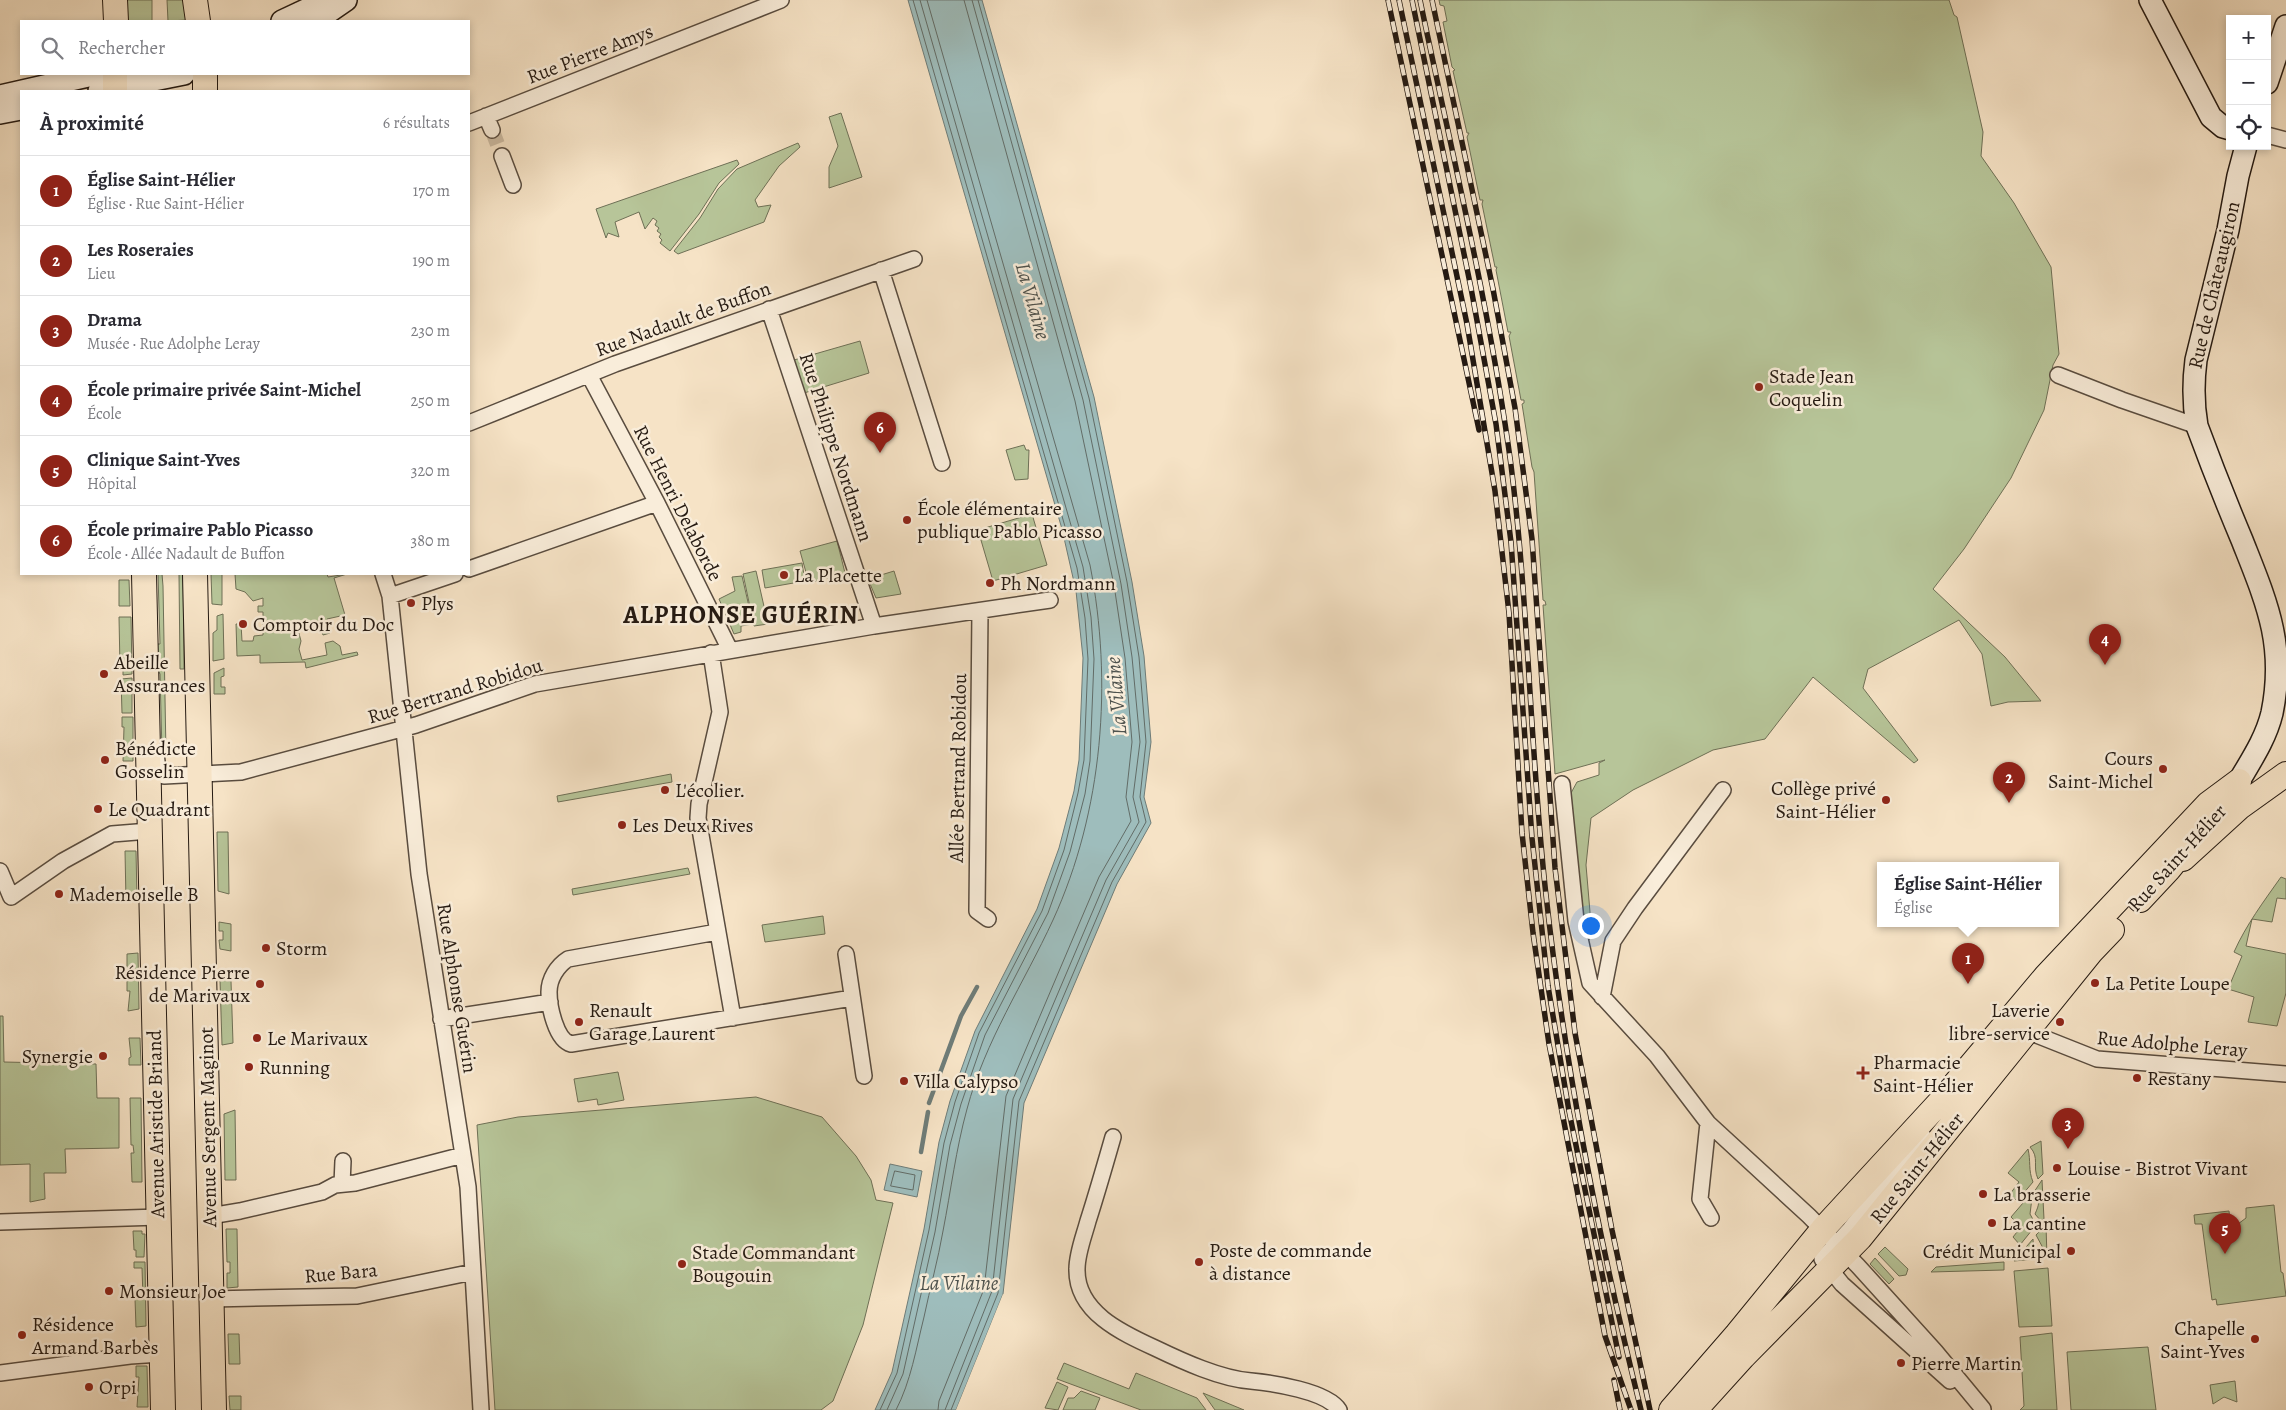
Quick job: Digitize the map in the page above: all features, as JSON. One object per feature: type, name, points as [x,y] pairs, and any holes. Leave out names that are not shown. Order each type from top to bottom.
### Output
[{"type":"main road","points":[[116,0],[116,20]]},
{"type":"main road","points":[[195,0],[198,20]]},
{"type":"main road","points":[[284,20],[327,0]]},
{"type":"main road","points":[[317,20],[346,0]]},
{"type":"main road","points":[[2150,0],[2211,117],[2226,127]]},
{"type":"main road","points":[[2271,71],[2286,26]]},
{"type":"main road","points":[[54,90],[176,75]]},
{"type":"main road","points":[[205,75],[206,90]]},
{"type":"main road","points":[[0,96],[20,94]]},
{"type":"main road","points":[[0,113],[20,109]]},
{"type":"main road","name":"Rue de Châteaugiron","points":[[2239,781],[2262,740],[2272,714],[2277,680],[2276,640],[2267,603],[2197,426],[2194,406],[2196,360],[2228,230],[2245,150]]},
{"type":"main road","name":"Avenue Aristide Briand","points":[[144,575],[163,1410]]},
{"type":"main road","name":"Avenue Sergent Maginot","points":[[195,575],[214,1410]]},
{"type":"main road","points":[[2239,781],[2251,780],[2286,762]]},
{"type":"main road","points":[[2169,869],[2191,853],[2240,807],[2286,774]]},
{"type":"main road","name":"Rue Saint-Hélier","points":[[1680,1409],[1737,1334],[1834,1249],[1939,1103],[2022,1023],[2169,869],[2186,847],[2226,805],[2239,781]]},
{"type":"main road","name":"Rue Saint-Hélier","points":[[1680,1409],[1742,1357],[1834,1249],[2022,1023],[2046,976],[2202,811],[2225,790],[2239,781]]},
{"type":"street","name":"Rue Pierre Amys","points":[[470,123],[781,0]]},
{"type":"street","points":[[486,116],[492,130]]},
{"type":"street","points":[[2271,135],[2286,140]]},
{"type":"street","points":[[502,156],[513,185]]},
{"type":"street","name":"Rue Nadault de Buffon","points":[[470,424],[589,375],[769,309],[914,259]]},
{"type":"street","points":[[881,270],[942,463]]},
{"type":"street","name":"Rue Philippe Nordmann","points":[[769,309],[874,626]]},
{"type":"street","name":"Rue Henri Delaborde","points":[[589,375],[657,503],[730,650]]},
{"type":"street","points":[[2058,375],[2197,426]]},
{"type":"street","points":[[470,569],[657,503]]},
{"type":"street","name":"Rue Alphonse Guérin","points":[[383,575],[390,596],[418,874],[468,1187],[482,1410]]},
{"type":"street","points":[[390,596],[452,575]]},
{"type":"street","name":"Rue Bertrand Robidou","points":[[200,775],[240,772],[403,728],[535,684],[874,626],[1050,600]]},
{"type":"street","name":"Allée Bertrand Robidou","points":[[980,611],[977,912],[988,919]]},
{"type":"street","points":[[711,653],[720,712],[699,804],[698,818],[733,1018]]},
{"type":"street","name":"Avenue Aristide Briand","points":[[146,657],[155,678],[158,769],[164,776],[200,775]]},
{"type":"street","points":[[1562,784],[1576,921],[1590,983],[1657,1056],[1708,1123],[1935,1351],[1983,1410]]},
{"type":"street","points":[[1602,997],[1613,941],[1722,790]]},
{"type":"street","points":[[0,908],[63,861],[112,834],[149,831]]},
{"type":"street","points":[[0,871],[11,898]]},
{"type":"street","points":[[717,932],[568,960],[561,964],[552,980],[549,991],[550,1002],[562,1038],[565,1042],[571,1044],[852,998]]},
{"type":"street","points":[[846,954],[864,1076]]},
{"type":"street","points":[[442,1019],[550,1002]]},
{"type":"street","name":"Rue Adolphe Leray","points":[[2022,1023],[2039,1036],[2097,1059],[2286,1074]]},
{"type":"street","points":[[1708,1123],[1700,1199],[1711,1218]]},
{"type":"street","points":[[1113,1137],[1077,1268],[1078,1280],[1087,1301],[1102,1318],[1118,1331],[1166,1354],[1234,1379],[1288,1386],[1327,1400],[1339,1410]]},
{"type":"street","points":[[210,1216],[322,1192],[330,1187],[342,1184],[355,1184],[463,1155]]},
{"type":"street","points":[[342,1184],[343,1161]]},
{"type":"street","points":[[0,1222],[159,1216]]},
{"type":"street","points":[[1834,1249],[1842,1284],[1983,1410]]},
{"type":"street","name":"Rue Bara","points":[[212,1300],[357,1296],[473,1272]]},
{"type":"street","points":[[0,1373],[130,1356],[161,1354]]},
{"type":"green space","points":[[124,0],[152,0],[152,20],[125,20]]},
{"type":"green space","points":[[167,0],[187,0],[188,20],[168,20]]},
{"type":"green space","name":"Stade Jean Coquelin","points":[[1439,0],[1949,0],[1954,15],[1957,17],[1983,132],[1981,156],[2014,203],[2051,267],[2059,354],[2053,365],[2044,410],[2011,478],[1964,549],[1933,589],[2005,657],[2041,701],[2008,702],[1991,706],[1982,654],[1959,620],[1868,669],[1863,688],[1918,760],[1914,763],[1813,677],[1765,739],[1713,750],[1633,790],[1591,818],[1586,865],[1590,912],[1589,940],[1580,896],[1571,793],[1577,782],[1599,775],[1599,763],[1605,760],[1555,774],[1543,605],[1546,605],[1543,600],[1534,472],[1522,404],[1524,400],[1521,400],[1509,336],[1511,332],[1508,332],[1497,267],[1495,267],[1482,204],[1483,200],[1480,200],[1467,137],[1469,133],[1467,133],[1453,71],[1455,70],[1452,67],[1443,22],[1447,21],[1444,6],[1440,5]]},
{"type":"green space","points":[[841,113],[862,177],[829,188],[829,167],[838,146],[829,117]]},
{"type":"green space","points":[[798,143],[800,147],[779,166],[755,200],[758,207],[771,205],[764,222],[678,254],[674,251],[700,218],[718,189],[737,169]]},
{"type":"green space","points":[[737,160],[739,164],[719,183],[699,214],[670,251],[660,243],[662,240],[659,237],[661,234],[657,231],[659,228],[655,225],[657,221],[653,218],[645,229],[639,212],[615,222],[619,237],[608,233],[606,238],[596,209]]},
{"type":"green space","points":[[860,341],[869,373],[804,393],[794,360]]},
{"type":"green space","points":[[1024,445],[1026,450],[1029,450],[1028,479],[1015,480],[1006,450]]},
{"type":"green space","points":[[1032,514],[1047,565],[993,581],[978,530]]},
{"type":"green space","points":[[837,541],[845,573],[809,583],[800,551]]},
{"type":"green space","name":"La Placette","points":[[802,563],[805,581],[765,588],[762,570]]},
{"type":"green space","points":[[756,571],[768,624],[754,626],[743,574]]},
{"type":"green space","points":[[894,571],[901,594],[876,598],[868,579]]},
{"type":"green space","points":[[158,575],[162,575],[166,754],[162,753],[160,674],[156,666],[152,644],[160,644]]},
{"type":"green space","points":[[179,575],[183,575],[184,669],[180,669]]},
{"type":"green space","points":[[211,575],[222,575],[222,605],[212,604]]},
{"type":"green space","points":[[235,575],[327,575],[328,577],[344,575],[334,578],[345,615],[327,619],[330,633],[323,635],[318,621],[297,626],[301,641],[299,649],[302,660],[327,655],[325,643],[333,641],[340,646],[342,655],[357,652],[358,655],[306,668],[305,662],[260,663],[260,655],[237,656],[236,624],[241,624],[242,641],[253,641],[254,636],[263,635],[263,612],[258,612],[258,606],[263,606],[263,598],[253,601],[245,592],[236,589]]},
{"type":"green space","points":[[742,576],[753,624],[741,626],[741,632],[734,634],[719,599],[735,591],[732,577]]},
{"type":"green space","points":[[119,580],[129,580],[130,606],[119,606]]},
{"type":"green space","points":[[223,614],[224,659],[213,661],[213,633],[217,630],[217,616]]},
{"type":"green space","points":[[119,617],[131,617],[132,674],[123,675],[123,668],[120,668]]},
{"type":"green space","points":[[224,668],[224,676],[221,677],[221,687],[225,687],[225,694],[214,694],[214,673]]},
{"type":"green space","points":[[132,678],[132,713],[122,713],[121,679]]},
{"type":"green space","points":[[122,717],[133,717],[133,761],[123,761],[124,727],[122,727]]},
{"type":"green space","points":[[671,774],[672,782],[558,802],[557,796]]},
{"type":"green space","points":[[217,832],[228,832],[229,894],[218,891]]},
{"type":"green space","points":[[125,851],[136,851],[137,900],[126,901]]},
{"type":"green space","points":[[688,868],[690,874],[573,895],[572,889]]},
{"type":"green space","points":[[2281,877],[2286,879],[2286,899],[2277,898],[2272,922],[2252,919]]},
{"type":"green space","points":[[823,916],[825,934],[765,942],[762,925]]},
{"type":"green space","points":[[2252,919],[2246,946],[2286,954],[2286,993],[2277,1026],[2248,1022],[2254,997],[2228,989],[2242,956],[2234,952]]},
{"type":"green space","points":[[219,922],[231,924],[231,951],[220,949],[219,940],[223,940],[223,931],[219,931]]},
{"type":"green space","points":[[138,953],[139,1009],[128,1011],[130,991],[127,991],[127,954]]},
{"type":"green space","points":[[220,980],[231,981],[233,1043],[222,1045]]},
{"type":"green space","points":[[0,1016],[3,1016],[4,1062],[96,1064],[97,1098],[119,1098],[119,1148],[65,1149],[66,1173],[44,1173],[45,1199],[30,1202],[30,1164],[0,1165]]},
{"type":"green space","points":[[129,1038],[140,1038],[141,1065],[129,1065],[129,1058],[131,1057]]},
{"type":"green space","points":[[618,1072],[624,1100],[598,1105],[597,1099],[578,1102],[574,1079]]},
{"type":"green space","name":"Stade Commandant Bougouin","points":[[756,1097],[822,1117],[856,1156],[871,1180],[876,1200],[893,1203],[863,1325],[833,1401],[821,1410],[495,1410],[477,1125],[518,1117]]},
{"type":"green space","points":[[130,1098],[141,1098],[142,1182],[132,1182],[131,1153],[134,1153],[133,1145],[131,1145]]},
{"type":"green space","points":[[235,1110],[236,1180],[225,1180],[224,1114]]},
{"type":"green space","points":[[2041,1141],[2043,1174],[2038,1179],[2035,1155],[2030,1147]]},
{"type":"green space","points":[[2028,1149],[2033,1182],[2017,1201],[2010,1194],[2019,1182],[2008,1173]]},
{"type":"green space","points":[[2042,1180],[2044,1219],[2041,1221],[2035,1214],[2039,1203],[2034,1192]]},
{"type":"green space","points":[[2029,1196],[2032,1198],[2030,1214],[2036,1225],[2020,1245],[2013,1237],[2021,1227],[2011,1217]]},
{"type":"green space","points":[[2274,1205],[2281,1272],[2283,1273],[2286,1296],[2217,1305],[2216,1299],[2212,1300],[2202,1224],[2195,1224],[2194,1215],[2229,1211],[2230,1220],[2238,1224],[2246,1218],[2246,1208]]},
{"type":"green space","points":[[2046,1225],[2047,1258],[2039,1259],[2043,1248],[2036,1235]]},
{"type":"green space","points":[[226,1229],[237,1229],[238,1287],[227,1288],[227,1273],[230,1273],[230,1262],[227,1262]]},
{"type":"green space","points":[[133,1231],[142,1231],[142,1234],[145,1234],[144,1257],[136,1257]]},
{"type":"green space","points":[[2033,1239],[2034,1259],[2014,1261]]},
{"type":"green space","points":[[1885,1247],[1908,1269],[1906,1275],[1899,1276],[1878,1254]]},
{"type":"green space","points":[[1875,1258],[1894,1279],[1889,1284],[1870,1264]]},
{"type":"green space","points":[[134,1262],[145,1262],[146,1326],[136,1327],[135,1299],[143,1298],[142,1268],[134,1268]]},
{"type":"green space","points":[[2004,1262],[2004,1270],[1931,1272],[1936,1267]]},
{"type":"green space","points":[[2048,1268],[2052,1326],[2019,1327],[2014,1271]]},
{"type":"green space","points":[[2052,1333],[2057,1410],[2020,1410],[2024,1406],[2020,1337]]},
{"type":"green space","points":[[228,1334],[239,1334],[240,1364],[229,1364]]},
{"type":"green space","points":[[2148,1347],[2156,1410],[2071,1410],[2067,1352]]},
{"type":"green space","points":[[1064,1363],[1129,1389],[1136,1373],[1197,1398],[1206,1410],[1141,1410],[1057,1379]]},
{"type":"green space","points":[[136,1366],[147,1366],[148,1407],[137,1407],[139,1377],[136,1377]]},
{"type":"green space","points":[[2235,1381],[2237,1402],[2224,1397],[2213,1404],[2210,1385]]},
{"type":"green space","points":[[1057,1382],[1068,1387],[1058,1410],[1045,1408]]},
{"type":"green space","points":[[1081,1391],[1100,1398],[1095,1410],[1063,1410],[1068,1398],[1074,1398]]},
{"type":"green space","points":[[1203,1393],[1244,1410],[1215,1410]]},
{"type":"green space","points":[[229,1396],[241,1396],[241,1410],[230,1410]]},
{"type":"water","name":"La Vilaine","points":[[908,0],[982,0],[1094,397],[1132,582],[1144,656],[1151,742],[1144,797],[1151,823],[1117,884],[1024,1103],[1003,1294],[956,1410],[875,1410],[892,1372],[924,1229],[939,1142],[950,1101],[975,1031],[1037,909],[1059,848],[1074,791],[1079,760],[1083,658],[1076,591],[1062,529]]},
{"type":"water","points":[[890,1164],[922,1171],[917,1197],[884,1190]]},
{"type":"pier","points":[[1003,1294],[1005,1295],[958,1410],[956,1410]]},
{"type":"waterway","points":[[929,1103],[961,1016],[977,987]]},
{"type":"waterway","points":[[921,1152],[928,1112]]},
{"type":"tunnel","points":[[492,130],[502,156]]},
{"type":"railway","points":[[1388,0],[1479,430]]},
{"type":"railway","points":[[1399,0],[1467,324],[1495,491],[1509,613],[1522,833],[1533,933],[1549,1044],[1605,1336],[1631,1410]]},
{"type":"railway","points":[[1412,0],[1471,288],[1496,424],[1511,542],[1532,838],[1548,986],[1569,1111],[1619,1357]]},
{"type":"railway","points":[[1420,0],[1470,232],[1502,407],[1511,465],[1522,572],[1536,788],[1546,895],[1563,1025],[1597,1218],[1641,1410]]},
{"type":"railway","points":[[1432,0],[1493,289],[1515,408],[1532,539],[1555,868],[1575,1033],[1612,1230],[1650,1410]]},
{"type":"railway","points":[[1614,1380],[1620,1410]]},
{"type":"place","name":"Stade Jean Coquelin","points":[[1759,387]]},
{"type":"place","name":"École primaire Pablo Picasso","points":[[880,453]]},
{"type":"place","name":"École élémentaire publique Pablo Picasso","points":[[907,520]]},
{"type":"place","name":"La Placette","points":[[784,575]]},
{"type":"place","name":"Ph Nordmann","points":[[990,583]]},
{"type":"place","name":"Plys","points":[[411,603]]},
{"type":"place","name":"Comptoir du Doc","points":[[243,624]]},
{"type":"place","name":"École primaire privée Saint-Michel","points":[[2105,665]]},
{"type":"place","name":"Abeille Assurances","points":[[104,674]]},
{"type":"place","name":"Bénédicte Gosselin","points":[[105,760]]},
{"type":"place","name":"Cours Saint-Michel","points":[[2163,769]]},
{"type":"place","name":"L'écolier.","points":[[665,790]]},
{"type":"place","name":"Collège privé Saint-Hélier","points":[[1886,800]]},
{"type":"place","name":"Les Roseraies","points":[[2009,803]]},
{"type":"place","name":"Le Quadrant","points":[[98,809]]},
{"type":"place","name":"Les Deux Rives","points":[[622,825]]},
{"type":"place","name":"Mademoiselle B","points":[[59,894]]},
{"type":"place","name":"Storm","points":[[266,948]]},
{"type":"place","name":"La Petite Loupe","points":[[2095,983]]},
{"type":"place","name":"Résidence Pierre de Marivaux","points":[[260,984]]},
{"type":"place","name":"Église Saint-Hélier","points":[[1968,984]]},
{"type":"place","name":"Renault Garage Laurent","points":[[579,1022]]},
{"type":"place","name":"Laverie libre-service","points":[[2060,1022]]},
{"type":"place","name":"Le Marivaux","points":[[257,1038]]},
{"type":"place","name":"Synergie","points":[[103,1056]]},
{"type":"place","name":"Running","points":[[249,1067]]},
{"type":"place","name":"Pharmacie Saint-Hélier","points":[[1863,1073]]},
{"type":"place","name":"Restany","points":[[2137,1078]]},
{"type":"place","name":"Villa Calypso","points":[[904,1081]]},
{"type":"place","name":"Drama","points":[[2068,1149]]},
{"type":"place","name":"Louise - Bistrot Vivant","points":[[2057,1168]]},
{"type":"place","name":"La brasserie","points":[[1983,1194]]},
{"type":"place","name":"La cantine","points":[[1992,1223]]},
{"type":"place","name":"Crédit Municipal","points":[[2071,1251]]},
{"type":"place","name":"Clinique Saint-Yves","points":[[2225,1254]]},
{"type":"place","name":"Poste de commande à distance","points":[[1199,1262]]},
{"type":"place","name":"Stade Commandant Bougouin","points":[[682,1264]]},
{"type":"place","name":"Monsieur Joe","points":[[109,1291]]},
{"type":"place","name":"Résidence Armand Barbès","points":[[22,1335]]},
{"type":"place","name":"Chapelle Saint-Yves","points":[[2255,1339]]},
{"type":"place","name":"Pierre Martin","points":[[1901,1363]]},
{"type":"place","name":"Orpi","points":[[89,1387]]},
{"type":"district","name":"ALPHONSE GUÉRIN","points":[[741,615]]}]
